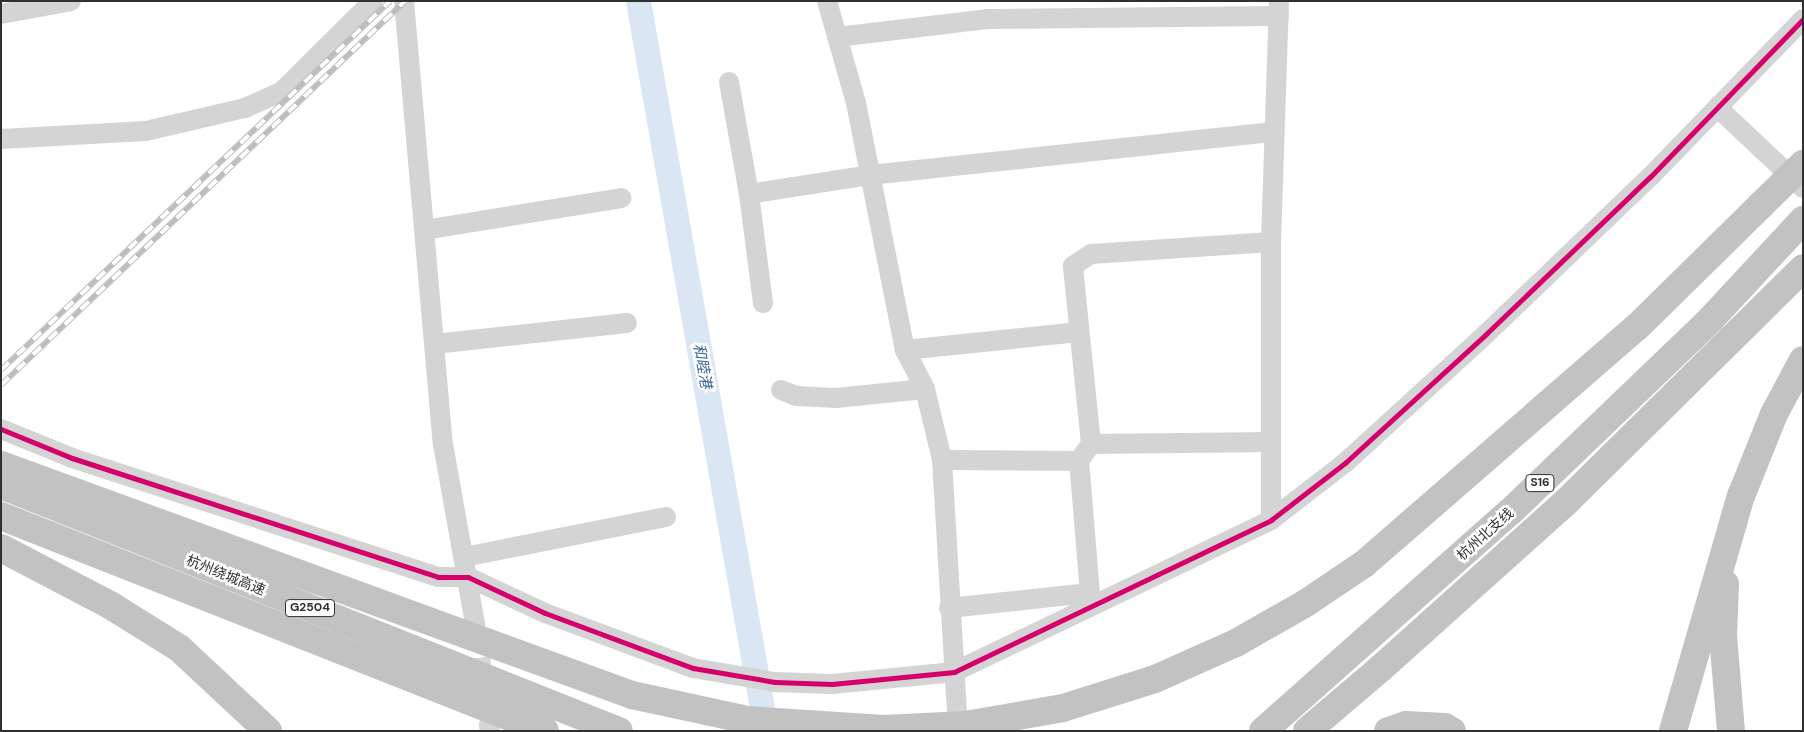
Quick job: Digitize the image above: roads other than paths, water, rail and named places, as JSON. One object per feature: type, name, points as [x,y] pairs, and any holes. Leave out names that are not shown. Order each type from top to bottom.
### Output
[{"type":"highway","points":[[1,465],[632,695],[748,720],[884,729],[966,725],[1063,708],[1155,679],[1236,643],[1364,564],[1636,327],[1803,164]]},
{"type":"highway","name":"杭州北支线","points":[[1267,726],[1510,512],[1711,318],[1803,220]]},
{"type":"highway","name":"S16","points":[[1307,731],[1381,668],[1566,502],[1803,268]]},
{"type":"highway","points":[[1673,728],[1741,496],[1774,414],[1803,360]]},
{"type":"highway","name":"杭州绕城高速","points":[[1,486],[619,731]]},
{"type":"highway","points":[[1731,731],[1723,636],[1725,580],[1741,496]]},
{"type":"highway","name":"杭州绕城高速","points":[[1,516],[545,731]]},
{"type":"highway","points":[[1,548],[110,605],[179,648],[268,731]]},
{"type":"highway","points":[[1388,731],[1406,725],[1445,727],[1452,731]]},
{"type":"street","points":[[1,14],[71,1]]},
{"type":"street","points":[[1,139],[146,131],[245,108],[281,92],[373,1]]},
{"type":"street","points":[[404,1],[443,444],[475,624]]},
{"type":"street","points":[[827,1],[856,103],[904,350],[925,389],[942,460],[949,608],[957,711]]},
{"type":"street","points":[[837,37],[987,19],[1279,9],[1271,242],[1271,520]]},
{"type":"street","points":[[1,430],[72,458],[438,577],[468,577],[545,613],[693,668],[775,682],[832,684],[954,672],[1090,599],[1271,520],[1346,462],[1479,341],[1717,107],[1803,19]]},
{"type":"street","points":[[729,82],[749,194],[762,303]]},
{"type":"street","points":[[1717,107],[1803,188]]},
{"type":"street","points":[[749,194],[870,175],[1275,132]]},
{"type":"street","points":[[424,230],[621,198]]},
{"type":"street","points":[[1090,599],[1079,461],[1090,444],[1072,266],[1091,254],[1271,242]]},
{"type":"street","points":[[434,344],[627,324]]},
{"type":"street","points":[[904,350],[1079,332]]},
{"type":"street","points":[[782,390],[797,396],[836,398],[925,389]]},
{"type":"street","points":[[1090,444],[1271,442]]},
{"type":"street","points":[[942,460],[1079,461]]},
{"type":"street","points":[[464,557],[666,517]]},
{"type":"street","points":[[949,608],[1090,599]]},
{"type":"waterway","name":"和睦港","points":[[638,1],[766,731]]},
{"type":"tunnel","points":[[476,628],[484,688]]},
{"type":"railway","points":[[1,370],[390,1]]},
{"type":"railway","points":[[1,385],[405,1]]}]
